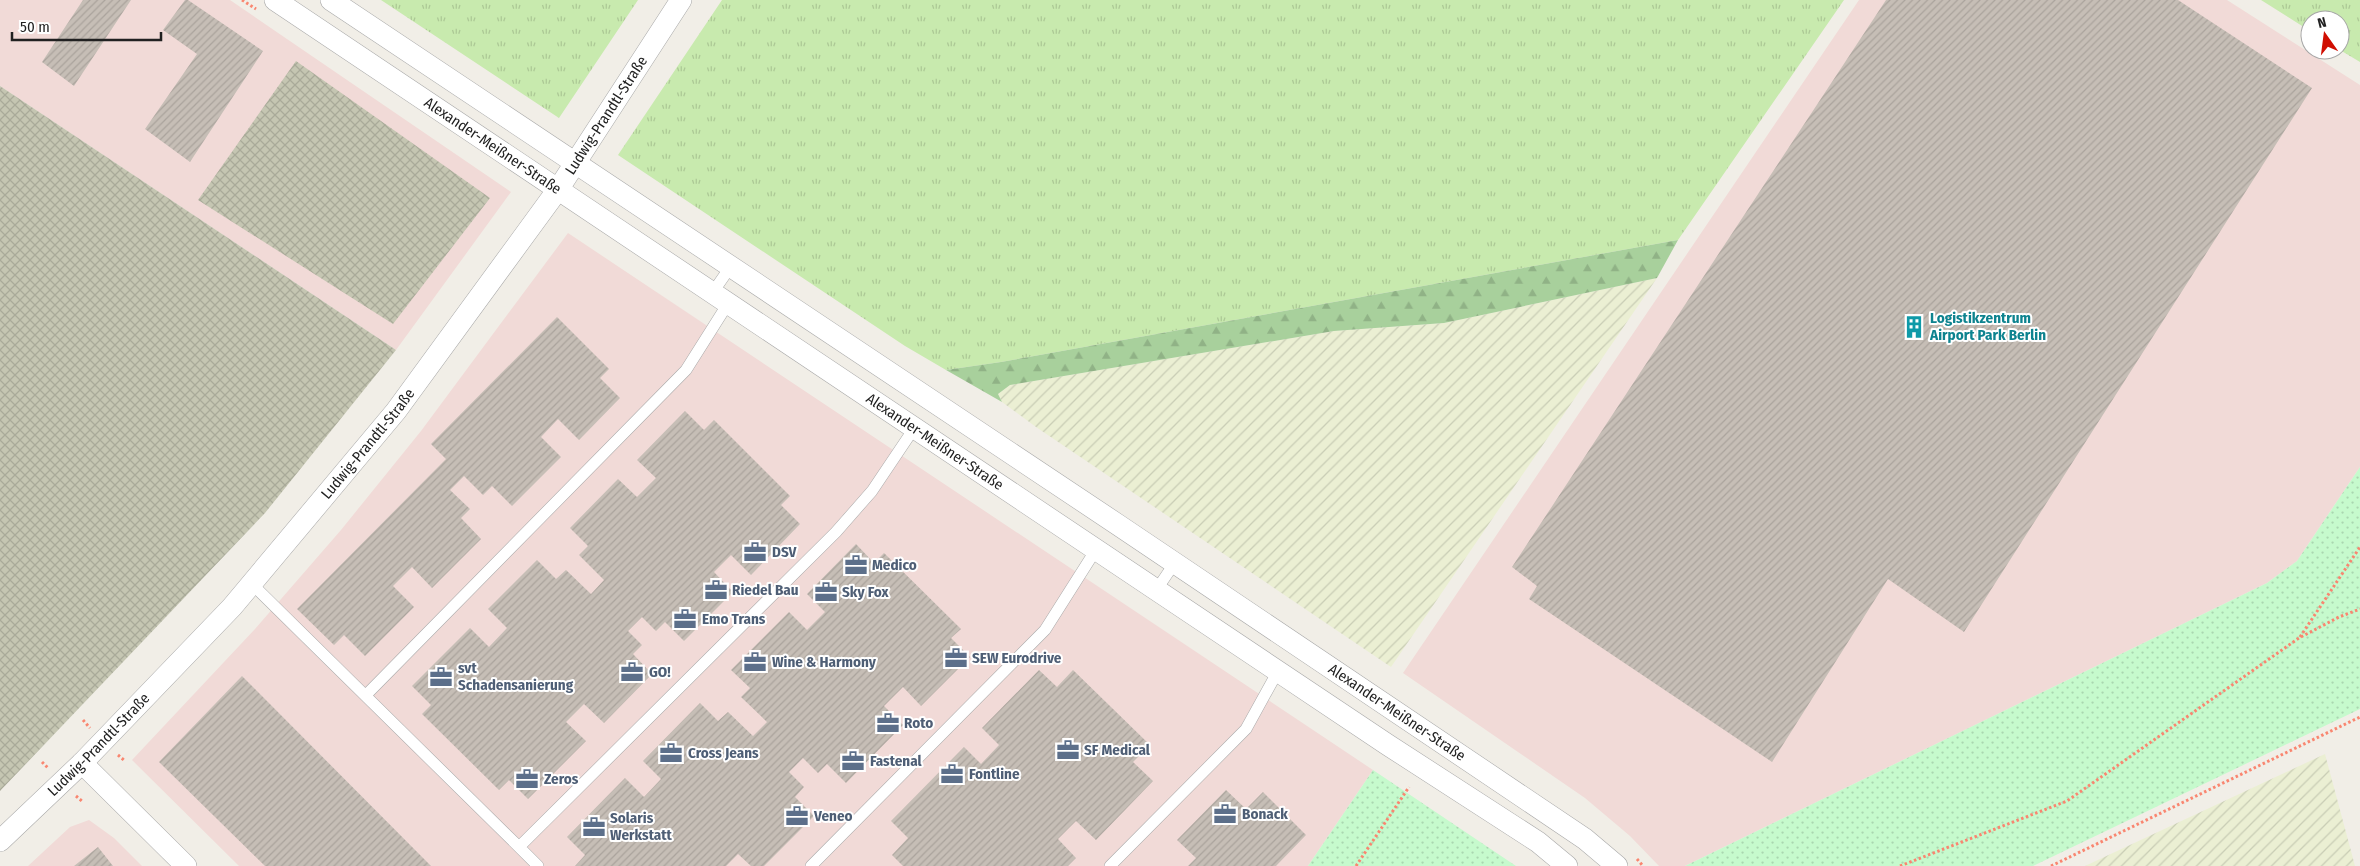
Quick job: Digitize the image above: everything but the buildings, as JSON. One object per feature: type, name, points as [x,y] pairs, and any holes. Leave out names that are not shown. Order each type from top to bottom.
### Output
[{"type":"street","name":"Alexander-Meißner-Straße","points":[[275,0],[559,188],[1278,671],[1538,842],[1567,866]]},
{"type":"street","name":"Alexander-Meißner-Straße","points":[[331,0],[577,162],[1585,839],[1616,866]]},
{"type":"street","name":"Ludwig-Prandtl-Straße","points":[[0,841],[82,763],[253,585],[396,411],[577,162],[680,0]]},
{"type":"street","points":[[82,763],[186,866]]},
{"type":"lane","points":[[366,695],[686,370],[721,297],[731,266]]},
{"type":"lane","points":[[519,847],[836,532],[872,491],[915,427]]},
{"type":"lane","points":[[811,866],[1045,630],[1097,548]]},
{"type":"lane","points":[[1157,589],[1174,564]]},
{"type":"lane","points":[[253,585],[538,866]]},
{"type":"lane","points":[[1110,866],[1246,729],[1278,671]]},
{"type":"path","points":[[2299,638],[2360,547]]},
{"type":"path","points":[[1900,866],[2067,801],[2299,638],[2339,617],[2360,609]]},
{"type":"path","points":[[2051,866],[2360,717]]},
{"type":"path","points":[[1356,866],[1409,787]]},
{"type":"shaded area","points":[[0,0],[230,0],[511,192],[396,350],[0,86]]},
{"type":"shaded area","points":[[1859,0],[2227,0],[2300,47],[2300,60],[2321,60],[2360,85],[2360,467],[2297,561],[2267,583],[1685,866],[1659,866],[1630,836],[1585,798],[1403,673]]},
{"type":"shaded area","points":[[296,61],[490,198],[393,324],[198,200]]},
{"type":"shaded area","points":[[0,86],[396,350],[265,513],[0,791]]},
{"type":"shaded area","points":[[568,233],[1373,770],[1308,866],[239,866],[132,760],[255,629],[341,530],[421,431]]},
{"type":"shaded area","points":[[1657,278],[1391,667],[1036,427],[1002,402],[998,394],[1010,385],[1334,331],[1444,323]]},
{"type":"shaded area","points":[[2325,754],[2355,866],[2085,866]]},
{"type":"shaded area","points":[[89,820],[114,838],[142,866],[28,866],[70,827]]},
{"type":"green space","points":[[381,0],[638,0],[559,118]]},
{"type":"green space","points":[[722,0],[1844,0],[1678,240],[1001,362],[946,370],[905,346],[618,155]]},
{"type":"green space","points":[[2261,0],[2360,0],[2360,62],[2350,56],[2350,10],[2300,10],[2300,25]]},
{"type":"green space","points":[[1678,240],[1657,278],[1444,323],[1334,331],[1010,385],[998,394],[1002,402],[946,370],[1001,362]]},
{"type":"green space","points":[[2360,467],[2360,709],[2033,866],[1685,866],[2267,583],[2297,561]]},
{"type":"green space","points":[[1373,770],[1516,866],[1308,866]]},
{"type":"place","name":"Logistikzentrum Airport Park Berlin","points":[[1914,327]]},
{"type":"place","name":"DSV","points":[[755,552]]},
{"type":"place","name":"Medico","points":[[856,565]]},
{"type":"place","name":"Riedel Bau","points":[[716,590]]},
{"type":"place","name":"Sky Fox","points":[[826,592]]},
{"type":"place","name":"Emo Trans","points":[[685,619]]},
{"type":"place","name":"SEW Eurodrive","points":[[956,658]]},
{"type":"place","name":"Wine & Harmony","points":[[755,662]]},
{"type":"place","name":"GO!","points":[[632,672]]},
{"type":"place","name":"svt Schadensanierung","points":[[441,677]]},
{"type":"place","name":"Roto","points":[[888,723]]},
{"type":"place","name":"SF Medical","points":[[1068,750]]},
{"type":"place","name":"Cross Jeans","points":[[671,753]]},
{"type":"place","name":"Fastenal","points":[[853,761]]},
{"type":"place","name":"Fontline","points":[[952,774]]},
{"type":"place","name":"Zeros","points":[[527,779]]},
{"type":"place","name":"Bonack","points":[[1225,814]]},
{"type":"place","name":"Veneo","points":[[797,816]]},
{"type":"place","name":"Solaris Werkstatt","points":[[594,827]]}]
